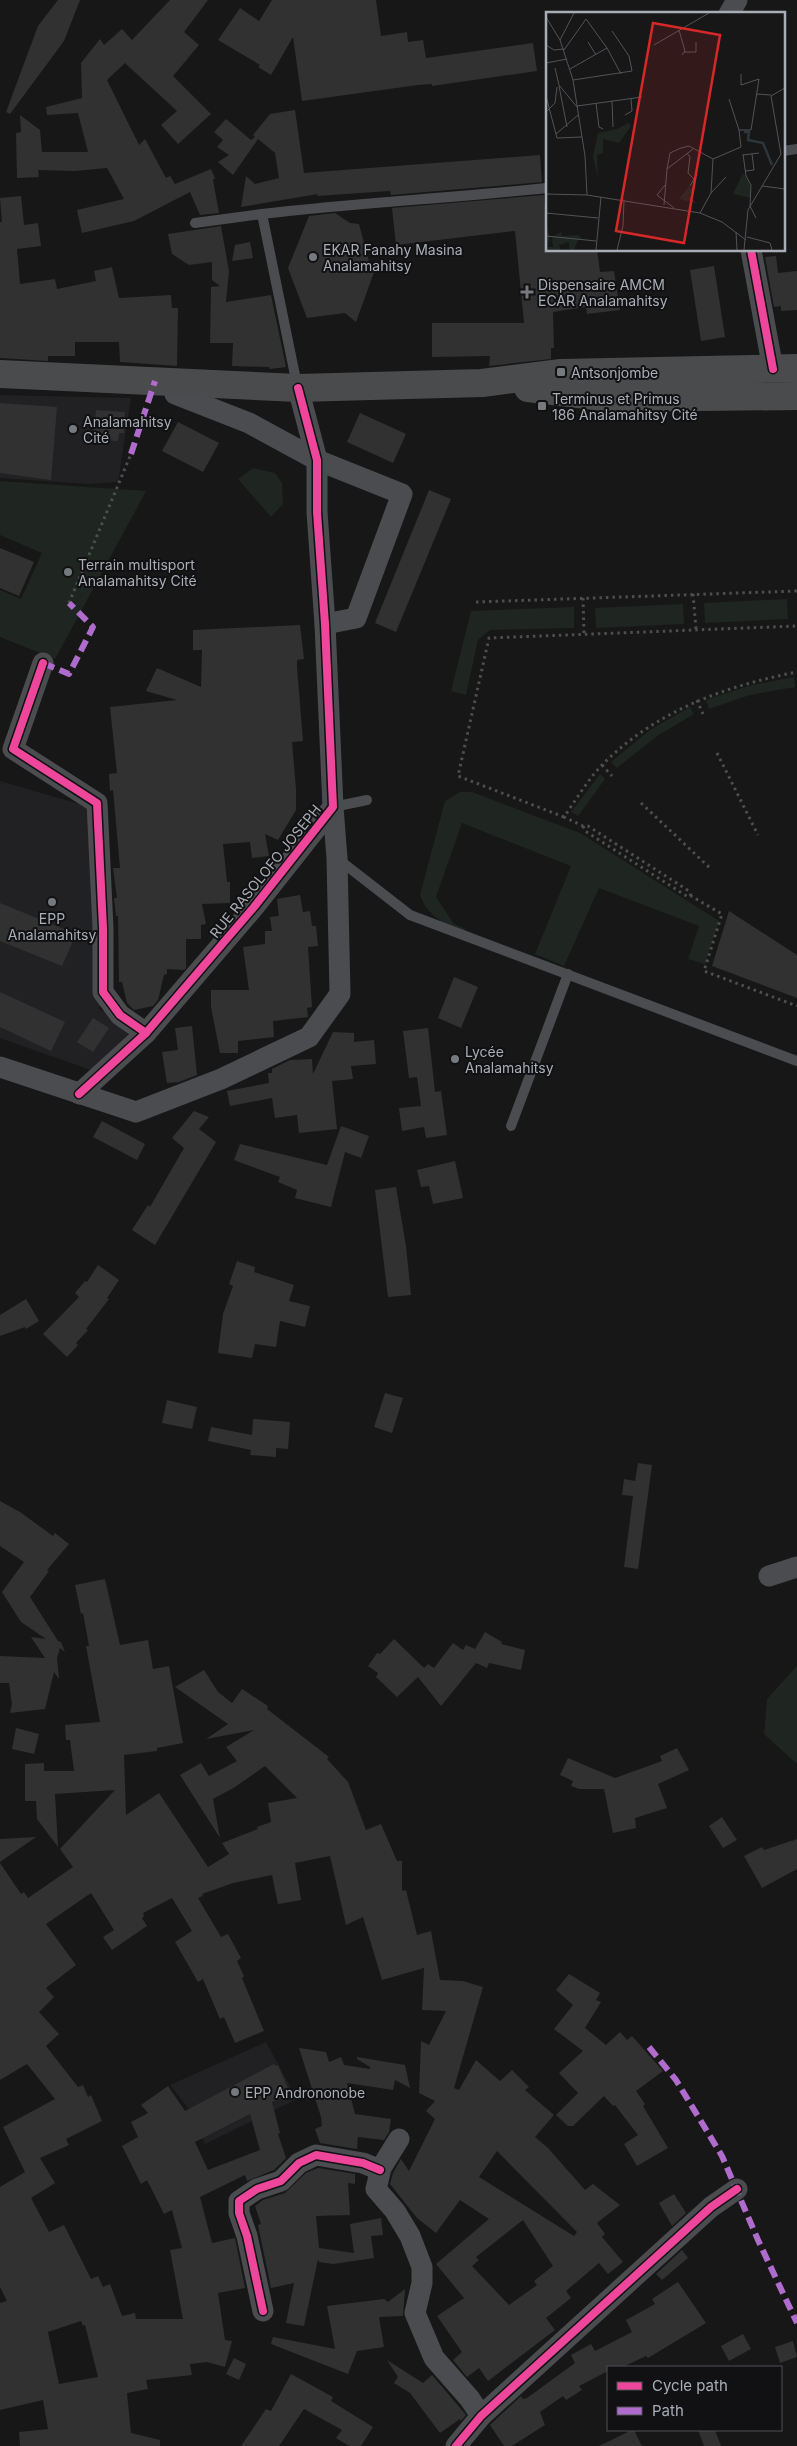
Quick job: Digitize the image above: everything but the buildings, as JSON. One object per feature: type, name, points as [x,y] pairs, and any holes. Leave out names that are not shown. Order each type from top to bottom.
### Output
[{"type":"main road","points":[[0,374],[298,388],[482,383],[561,373],[785,369]]},
{"type":"main road","points":[[482,383],[612,398],[797,396]]},
{"type":"street","points":[[730,12],[736,0]]},
{"type":"street","points":[[751,251],[785,369]]},
{"type":"street","points":[[176,382],[175,394],[249,424],[317,460],[402,494],[356,618],[326,624]]},
{"type":"street","name":"RUE RASOLOFO JOSEPH","points":[[79,1094],[146,1033],[254,907],[333,807],[326,624],[317,512],[317,460],[298,388]]},
{"type":"street","points":[[43,664],[13,749],[97,803],[103,928],[103,992],[120,1015],[146,1033]]},
{"type":"street","points":[[0,1067],[136,1112],[221,1079],[309,1037],[340,994],[337,858],[333,807]]},
{"type":"street","points":[[769,1576],[797,1567]]},
{"type":"street","points":[[399,2138],[380,2170],[376,2189],[400,2219],[410,2236],[422,2267],[422,2283],[415,2313],[420,2326],[425,2332],[434,2358],[470,2399],[481,2416]]},
{"type":"street","points":[[263,2311],[247,2236],[238,2212],[239,2201],[257,2189],[281,2182],[299,2163],[316,2155],[363,2163],[380,2170]]},
{"type":"street","points":[[456,2446],[481,2416],[711,2206],[737,2189]]},
{"type":"lane","points":[[784,151],[797,149]]},
{"type":"lane","points":[[196,223],[333,206],[450,198],[546,188]]},
{"type":"lane","points":[[262,214],[298,388]]},
{"type":"lane","points":[[333,807],[366,800]]},
{"type":"lane","points":[[337,858],[410,915],[797,1060]]},
{"type":"lane","points":[[511,1126],[568,974]]},
{"type":"path","points":[[69,603],[131,454]]},
{"type":"path","points":[[476,602],[797,590]]},
{"type":"path","points":[[693,594],[696,629]]},
{"type":"path","points":[[583,598],[584,634]]},
{"type":"path","points":[[797,626],[488,638],[458,776],[583,826],[588,826],[682,886],[689,891],[691,896],[722,914],[704,971],[797,1006]]},
{"type":"path","points":[[564,817],[602,765],[644,729],[698,700],[750,681],[797,672]]},
{"type":"path","points":[[698,700],[703,714]]},
{"type":"path","points":[[717,753],[758,834]]},
{"type":"path","points":[[602,765],[612,776]]},
{"type":"path","points":[[641,803],[710,869]]},
{"type":"shaded area","points":[[0,395],[131,398],[118,482],[88,484],[0,478]]},
{"type":"shaded area","points":[[253,468],[275,473],[282,483],[283,504],[271,517],[238,479]]},
{"type":"shaded area","name":"Terrain multisport Analamahitsy Cité","points":[[0,481],[146,491],[55,659],[0,637],[0,590],[21,599],[42,553],[0,535]]},
{"type":"shaded area","points":[[787,599],[788,619],[705,623],[704,603]]},
{"type":"shaded area","points":[[683,604],[684,624],[596,628],[595,608]]},
{"type":"shaded area","points":[[574,607],[574,628],[490,630],[478,640],[466,695],[451,691],[471,611]]},
{"type":"shaded area","points":[[794,677],[795,687],[750,695],[709,709],[706,700],[748,686]]},
{"type":"shaded area","points":[[690,707],[694,714],[657,736],[617,768],[611,762],[650,730]]},
{"type":"shaded area","points":[[600,774],[605,779],[578,816],[571,812]]},
{"type":"shaded area","name":"EPP Analamahitsy","points":[[0,781],[103,811],[103,992],[99,1009],[146,1033],[102,1074],[0,1038]]},
{"type":"shaded area","points":[[460,792],[472,792],[580,833],[719,921],[705,964],[688,959],[699,926],[599,888],[564,966],[535,954],[571,866],[462,823],[436,897],[454,924],[466,929],[462,931],[436,918],[427,908],[420,895],[445,801]]},
{"type":"shaded area","points":[[797,1666],[797,1764],[764,1734],[767,1699]]},
{"type":"shaded area","name":"EPP Andrononobe","points":[[266,2042],[297,2099],[205,2144],[188,2108],[170,2085]]},
{"type":"marked path","points":[[131,454],[155,381]]},
{"type":"marked path","points":[[43,663],[69,674],[93,627],[69,603]]},
{"type":"marked path","points":[[649,2047],[676,2080],[722,2156],[758,2240],[797,2323]]},
{"type":"cycle path","points":[[751,251],[773,369]]},
{"type":"cycle path","points":[[79,1094],[146,1033],[254,907],[333,807],[325,624],[317,512],[317,460],[298,388]]},
{"type":"cycle path","points":[[43,663],[13,749],[97,803],[103,928],[103,992],[120,1015],[146,1033]]},
{"type":"cycle path","points":[[263,2311],[247,2236],[239,2213],[239,2201],[257,2189],[281,2181],[299,2163],[316,2155],[363,2163],[380,2170]]},
{"type":"cycle path","points":[[456,2446],[481,2416],[711,2207],[737,2189]]},
{"type":"place","name":"EKAR Fanahy Masina Analamahitsy","points":[[313,257]]},
{"type":"place","name":"Dispensaire AMCM ECAR Analamahitsy","points":[[527,292]]},
{"type":"place","name":"Antsonjombe","points":[[561,372]]},
{"type":"place","name":"Terminus et Primus 186 Analamahitsy Cité","points":[[542,406]]},
{"type":"place","name":"Analamahitsy Cité","points":[[73,429]]},
{"type":"place","name":"Terrain multisport Analamahitsy Cité","points":[[68,572]]},
{"type":"place","name":"EPP Analamahitsy","points":[[52,902]]},
{"type":"place","name":"Lycée Analamahitsy","points":[[455,1059]]},
{"type":"place","name":"EPP Andrononobe","points":[[235,2092]]}]
